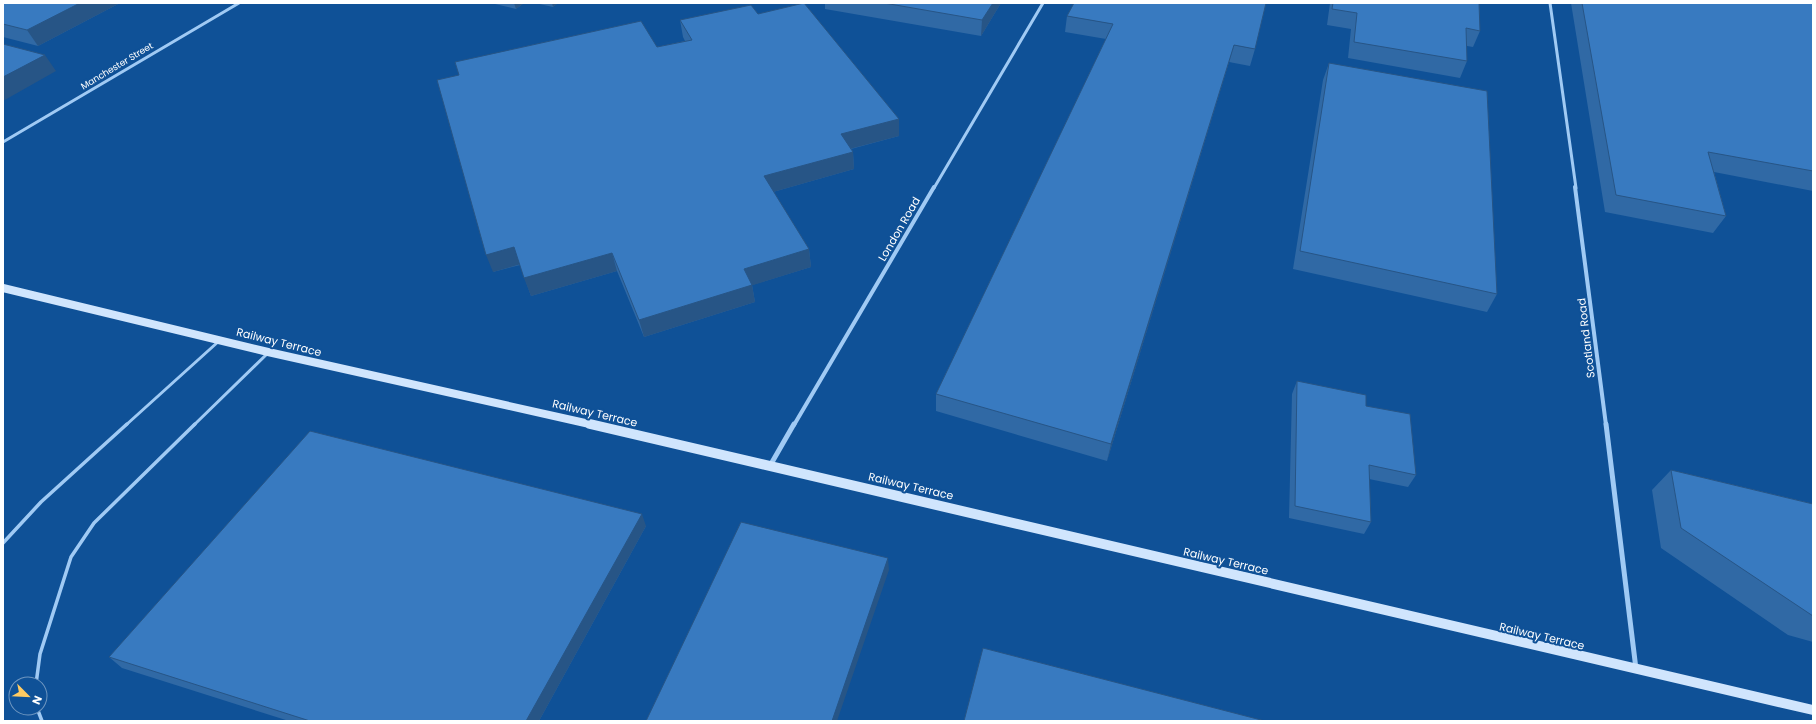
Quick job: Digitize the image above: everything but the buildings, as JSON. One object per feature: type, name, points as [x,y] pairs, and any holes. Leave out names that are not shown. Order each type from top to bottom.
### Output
[{"type":"main road","name":"Railway Terrace","points":[[3,288],[268,352],[771,465],[1636,670],[1813,710]]},
{"type":"street","name":"Manchester Street","points":[[3,142],[239,3]]},
{"type":"street","name":"London Road","points":[[771,465],[1043,3]]},
{"type":"street","name":"Scotland Road","points":[[1550,3],[1586,264],[1636,670]]},
{"type":"lane","points":[[3,543],[41,502],[221,340]]},
{"type":"lane","points":[[37,676],[40,654],[70,557],[94,523],[268,352]]}]
